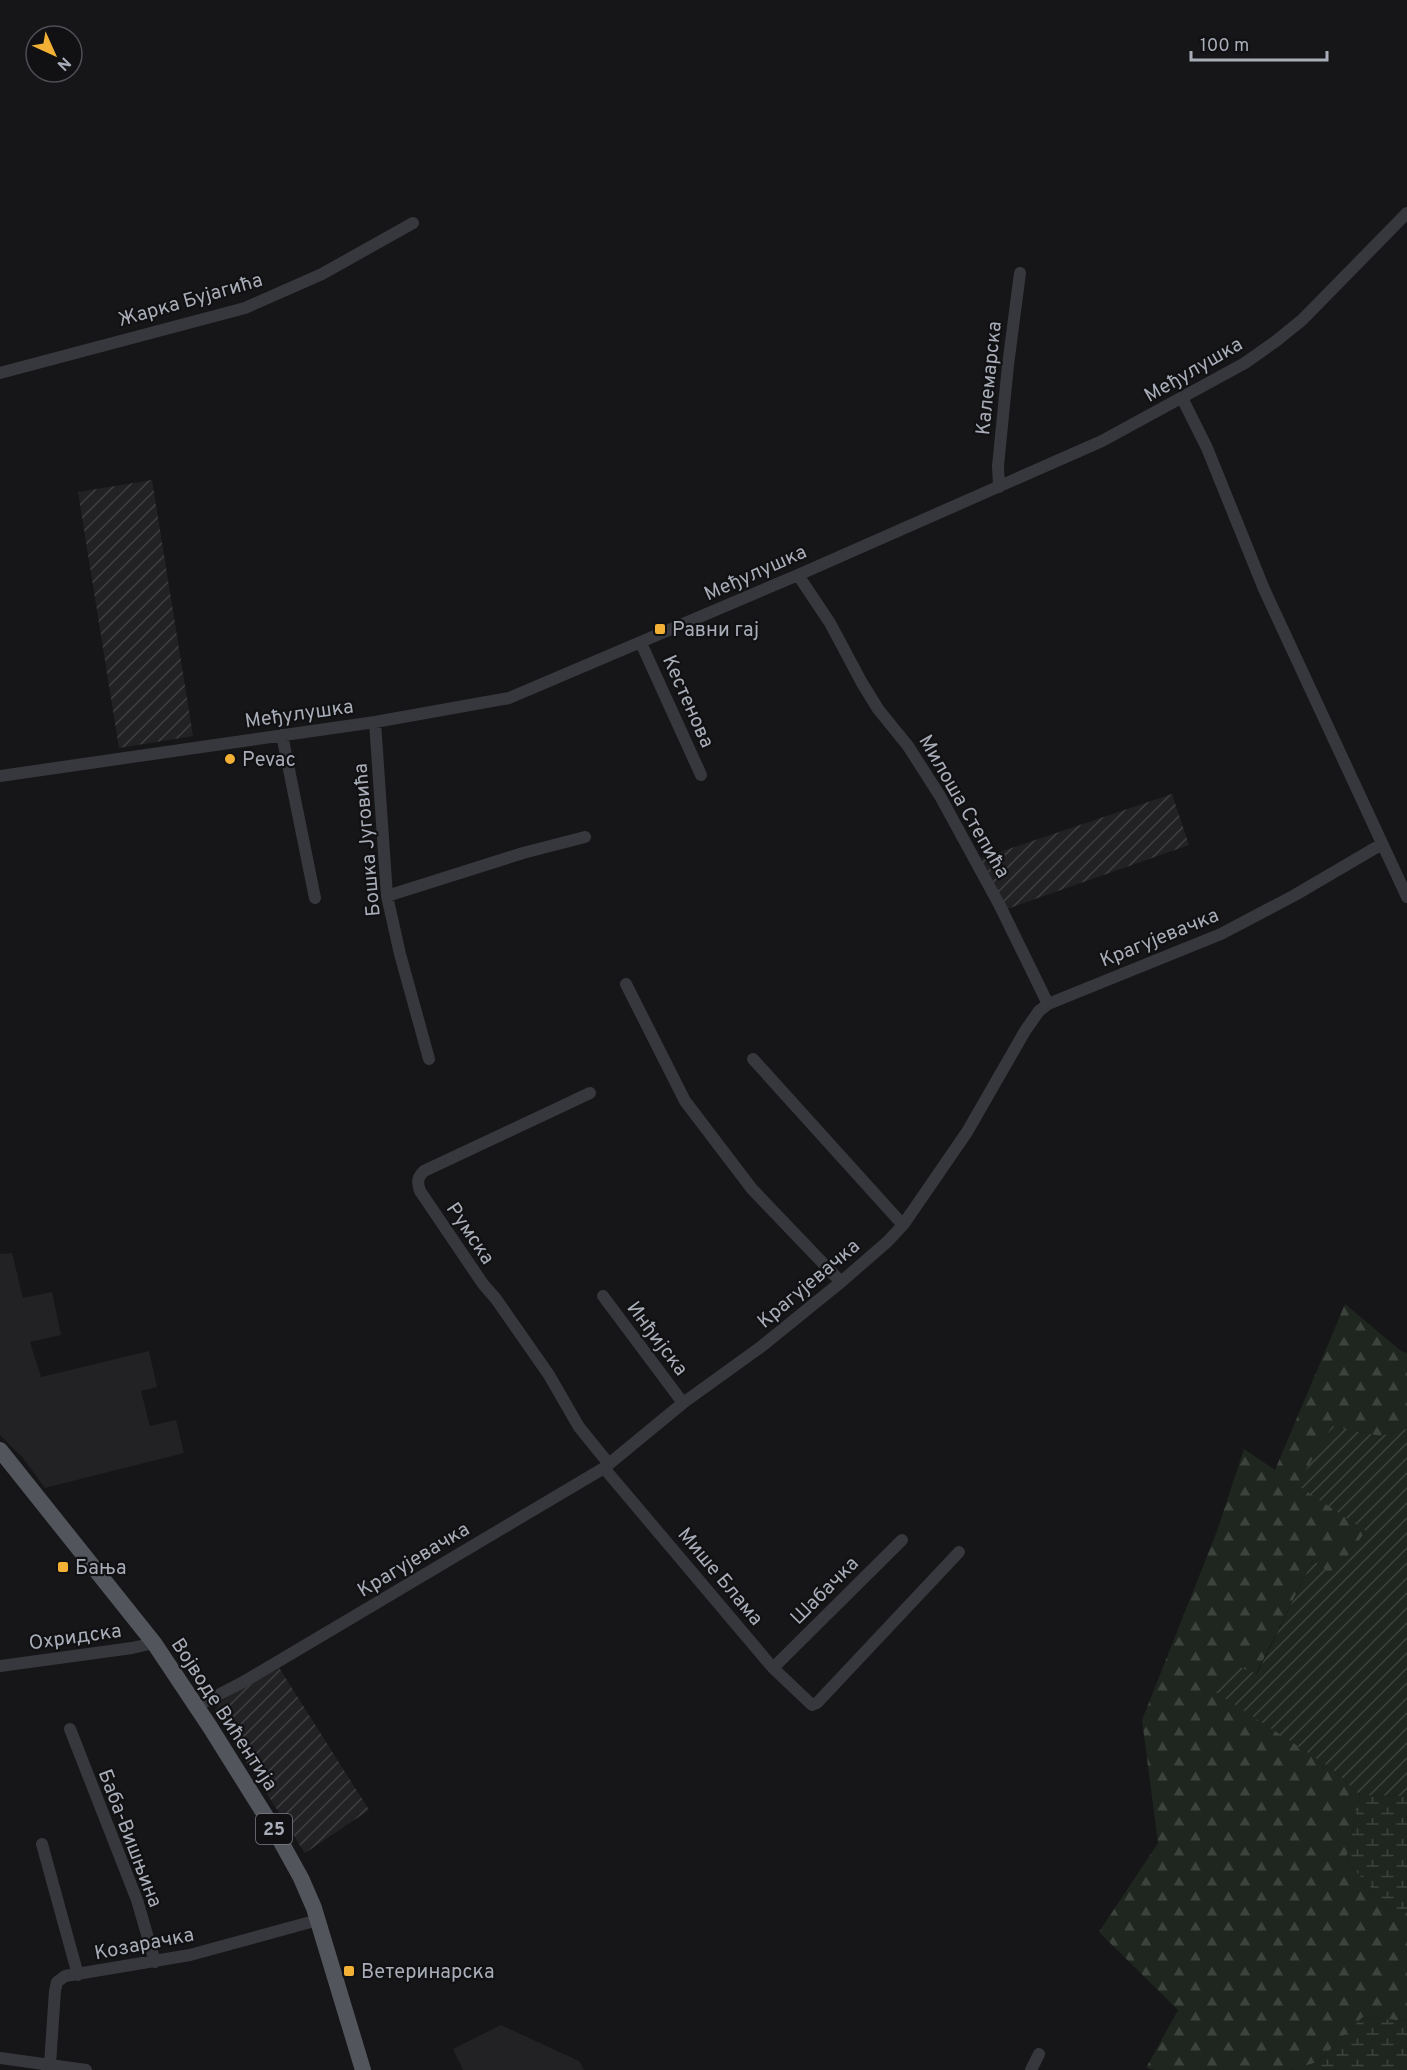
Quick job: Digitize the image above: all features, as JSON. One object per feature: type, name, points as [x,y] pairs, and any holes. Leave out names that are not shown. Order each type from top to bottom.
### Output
[{"type":"main road","name":"Војводе Вићентија","points":[[0,1450],[154,1643],[197,1706],[295,1866],[318,1920],[363,2070]]},
{"type":"street","name":"Међулушка","points":[[0,776],[375,722],[509,698],[999,487],[1102,441],[1182,399],[1245,363],[1276,342],[1302,320],[1407,213]]},
{"type":"street","name":"Жарка Бујагића","points":[[0,373],[245,308],[322,274],[413,223]]},
{"type":"street","name":"Калемарска","points":[[999,487],[998,466],[1020,273]]},
{"type":"street","points":[[1182,399],[1207,448],[1264,590],[1407,897]]},
{"type":"street","name":"Милоша Степића","points":[[798,575],[830,623],[878,709],[908,746],[940,796],[1000,906],[1048,1004]]},
{"type":"street","name":"Кестенова","points":[[641,643],[701,775]]},
{"type":"street","name":"Бошка Југовића","points":[[375,722],[387,896],[400,954],[429,1059]]},
{"type":"street","points":[[282,735],[315,898]]},
{"type":"street","points":[[387,896],[523,853],[585,837]]},
{"type":"street","name":"Крагујевачка","points":[[197,1706],[244,1681],[606,1466],[683,1403],[762,1346],[841,1282],[903,1225],[967,1132],[1025,1031],[1039,1011],[1048,1004],[1221,934],[1382,844]]},
{"type":"street","points":[[626,984],[685,1101],[752,1189],[841,1282]]},
{"type":"street","points":[[753,1059],[903,1225]]},
{"type":"street","name":"Румска","points":[[590,1093],[424,1171],[417,1183],[420,1191],[483,1284],[549,1375],[579,1427],[606,1466]]},
{"type":"street","name":"Инђијска","points":[[603,1296],[683,1403]]},
{"type":"street","name":"Мише Блама","points":[[606,1466],[773,1668],[812,1705],[817,1703],[959,1552]]},
{"type":"street","name":"Шабачка","points":[[773,1668],[902,1540]]},
{"type":"street","name":"Охридска","points":[[0,1666],[154,1643]]},
{"type":"street","name":"Баба-Вишњина","points":[[70,1729],[137,1900],[154,1962]]},
{"type":"street","points":[[42,1844],[78,1975]]},
{"type":"street","name":"Козарачка","points":[[46,2066],[55,1991],[57,1982],[65,1976],[154,1962],[233,1944],[318,1920]]},
{"type":"street","points":[[1031,2070],[1039,2054]]},
{"type":"street","points":[[0,2058],[86,2070]]},
{"type":"shaded area","points":[[152,480],[193,736],[119,748],[78,492]]},
{"type":"shaded area","points":[[1172,794],[1189,845],[1007,909],[979,859]]},
{"type":"shaded area","points":[[12,1253],[23,1298],[52,1292],[61,1335],[30,1342],[41,1377],[149,1351],[157,1387],[141,1391],[150,1426],[176,1420],[184,1453],[45,1488],[23,1458],[0,1435],[0,1254]]},
{"type":"shaded area","points":[[278,1666],[369,1810],[305,1853],[214,1712],[220,1702]]},
{"type":"shaded area","points":[[501,2025],[579,2061],[584,2070],[463,2070],[453,2049]]},
{"type":"green space","points":[[1345,1304],[1401,1351],[1407,1353],[1407,1429],[1379,1436],[1356,1431],[1366,1531],[1333,1577],[1313,1560],[1256,1674],[1331,1768],[1360,1795],[1346,1861],[1395,1913],[1407,1909],[1407,2021],[1363,2017],[1318,2062],[1290,2070],[1154,2070],[1146,2068],[1178,2010],[1099,1932],[1158,1843],[1142,1720],[1217,1531],[1244,1449],[1275,1470]]},
{"type":"green space","points":[[1332,1426],[1379,1436],[1407,1429],[1407,1796],[1360,1795],[1331,1768],[1214,1691],[1237,1666],[1257,1674],[1313,1560],[1333,1576],[1366,1531],[1297,1485]]},
{"type":"green space","points":[[1360,1795],[1407,1796],[1407,1909],[1395,1913],[1346,1861]]},
{"type":"green space","points":[[1363,2017],[1407,2021],[1407,2070],[1290,2070],[1318,2062]]},
{"type":"place","name":"Равни гај","points":[[660,629]]},
{"type":"place","name":"Pevac","points":[[230,759]]},
{"type":"place","name":"Бања","points":[[63,1567]]},
{"type":"place","name":"Ветеринарска","points":[[349,1971]]}]
